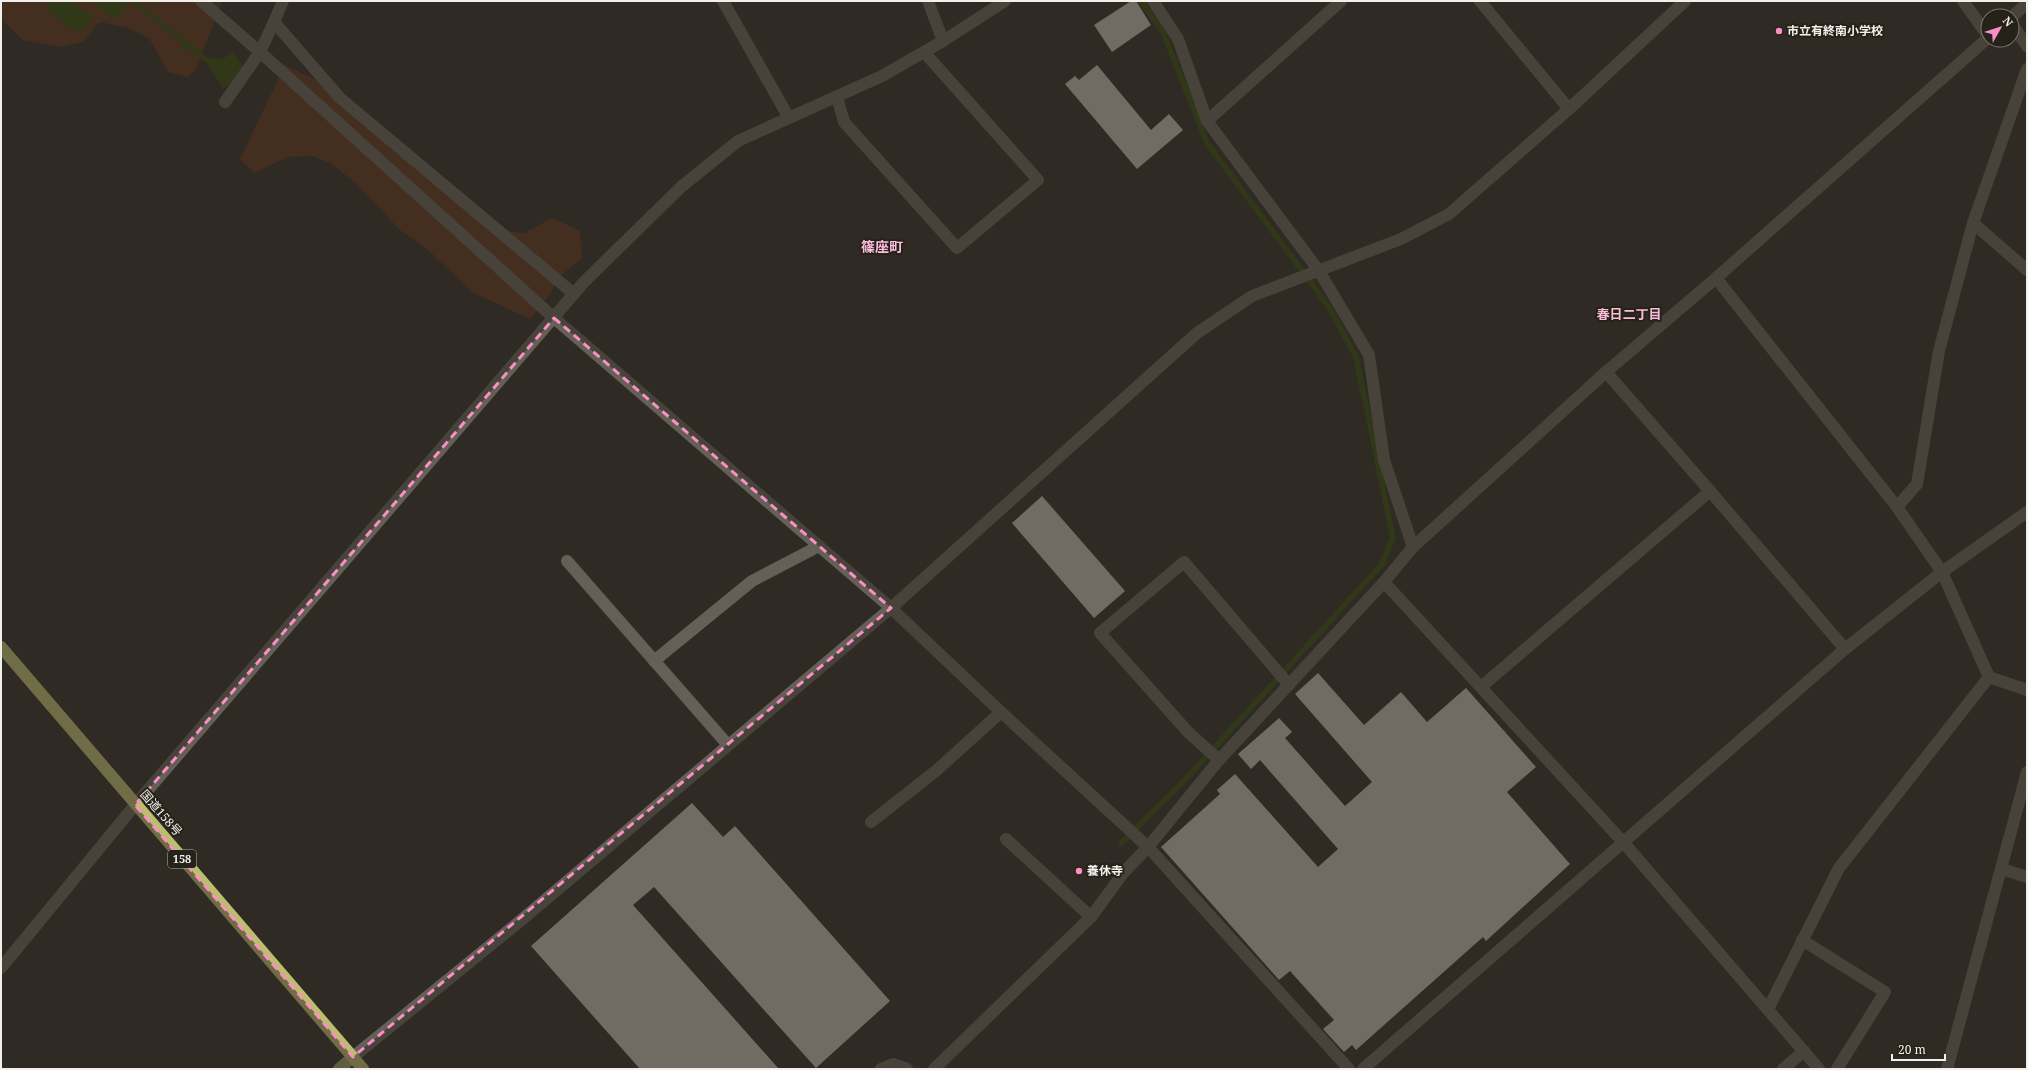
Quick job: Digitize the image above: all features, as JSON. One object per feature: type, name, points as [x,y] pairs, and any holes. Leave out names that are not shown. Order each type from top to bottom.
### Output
[{"type":"highway","name":"国道158号","points":[[1,647],[363,1069]]},
{"type":"main road","points":[[339,1069],[353,1057]]},
{"type":"street","points":[[201,1],[260,52],[554,318],[891,608],[1001,712],[1148,847],[1349,1069]]},
{"type":"street","points":[[226,102],[260,52],[284,1]]},
{"type":"street","points":[[723,1],[789,118]]},
{"type":"street","points":[[928,1],[943,41]]},
{"type":"street","points":[[1,968],[135,805],[584,282],[681,187],[738,141],[882,76],[943,41],[1005,1]]},
{"type":"street","points":[[1153,1],[1178,39],[1207,120],[1319,271],[1369,355],[1384,460],[1413,547]]},
{"type":"street","points":[[1207,120],[1341,1]]},
{"type":"street","points":[[1480,1],[1570,109]]},
{"type":"street","points":[[353,1057],[519,922],[891,608],[1196,333],[1252,296],[1401,239],[1449,214],[1570,109],[1685,1]]},
{"type":"street","points":[[1963,1],[1980,25]]},
{"type":"street","points":[[274,22],[340,98],[574,294]]},
{"type":"street","points":[[2020,36],[2027,46]]},
{"type":"street","points":[[934,1069],[1091,917],[1124,872],[1148,847],[1219,760],[1384,582],[1413,547],[1606,372],[1716,278],[1980,44]]},
{"type":"street","points":[[837,96],[844,122],[957,248],[1038,180],[924,52]]},
{"type":"street","points":[[1897,507],[1917,484],[1939,351],[1973,223],[2027,69]]},
{"type":"street","points":[[1973,223],[2027,270]]},
{"type":"street","points":[[1716,278],[1897,507],[1942,572],[1990,677],[2027,690]]},
{"type":"street","points":[[1606,372],[1845,649]]},
{"type":"street","points":[[1481,687],[1710,491]]},
{"type":"street","points":[[1363,1069],[1845,649],[1942,572],[2027,512]]},
{"type":"street","points":[[654,661],[752,581],[819,546]]},
{"type":"street","points":[[566,561],[728,745]]},
{"type":"street","points":[[1219,760],[1188,732],[1100,633],[1184,562],[1289,685]]},
{"type":"street","points":[[1384,582],[1624,843],[1819,1069]]},
{"type":"street","points":[[1768,1009],[1839,868],[1990,677]]},
{"type":"street","points":[[871,822],[937,770],[1001,712]]},
{"type":"street","points":[[1947,1069],[2027,772]]},
{"type":"street","points":[[1006,839],[1091,917]]},
{"type":"street","points":[[2002,869],[2027,877]]},
{"type":"street","points":[[1802,940],[1886,992],[1837,1069]]},
{"type":"street","points":[[1783,1069],[1804,1051]]},
{"type":"street","points":[[881,1069],[893,1064],[907,1069]]},
{"type":"highlighted area","points":[[554,318],[891,608],[353,1057],[135,805]]},
{"type":"shaded area","points":[[1,1],[221,1],[196,69],[187,77],[168,72],[149,38],[128,28],[100,22],[82,42],[61,47],[23,40],[1,19]]},
{"type":"shaded area","points":[[48,1],[73,1],[83,12],[91,13],[92,19],[86,28],[77,33],[53,15],[46,7]]},
{"type":"shaded area","points":[[95,1],[137,1],[207,57],[220,59],[233,53],[244,68],[233,82],[223,88],[207,64],[187,48],[184,54],[181,51],[182,43],[137,7],[129,3],[116,19],[98,8]]},
{"type":"shaded area","points":[[285,65],[322,83],[496,230],[524,233],[553,218],[580,231],[582,258],[559,277],[550,294],[530,319],[472,292],[425,247],[400,230],[357,184],[330,163],[313,156],[288,157],[254,173],[240,159]]},
{"type":"building","points":[[1131,1],[1136,1],[1151,25],[1112,52],[1094,25]]},
{"type":"building","points":[[1097,65],[1151,130],[1169,114],[1183,130],[1137,169],[1065,84],[1075,76],[1079,80]]},
{"type":"building","points":[[1042,496],[1125,591],[1094,618],[1012,523]]},
{"type":"building","points":[[1318,673],[1364,725],[1401,692],[1427,722],[1466,688],[1536,767],[1507,792],[1570,864],[1486,941],[1483,937],[1356,1050],[1352,1045],[1344,1052],[1323,1029],[1334,1020],[1290,971],[1279,980],[1161,847],[1220,794],[1217,790],[1235,774],[1318,867],[1338,849],[1260,760],[1251,769],[1238,754],[1279,718],[1292,732],[1285,738],[1345,806],[1372,782],[1295,694]]},
{"type":"building","points":[[692,803],[723,837],[735,826],[890,1001],[816,1068],[654,887],[633,905],[779,1069],[640,1069],[531,946]]},
{"type":"waterway","points":[[1121,843],[1184,781],[1382,564],[1393,538],[1356,357],[1329,307],[1207,143],[1164,34],[1141,1]]},
{"type":"place","name":"市立有終南小学校","points":[[1779,31]]},
{"type":"place","name":"養休寺","points":[[1079,871]]},
{"type":"district","name":"篠座町","points":[[882,247]]},
{"type":"district","name":"春日二丁目","points":[[1629,314]]}]
